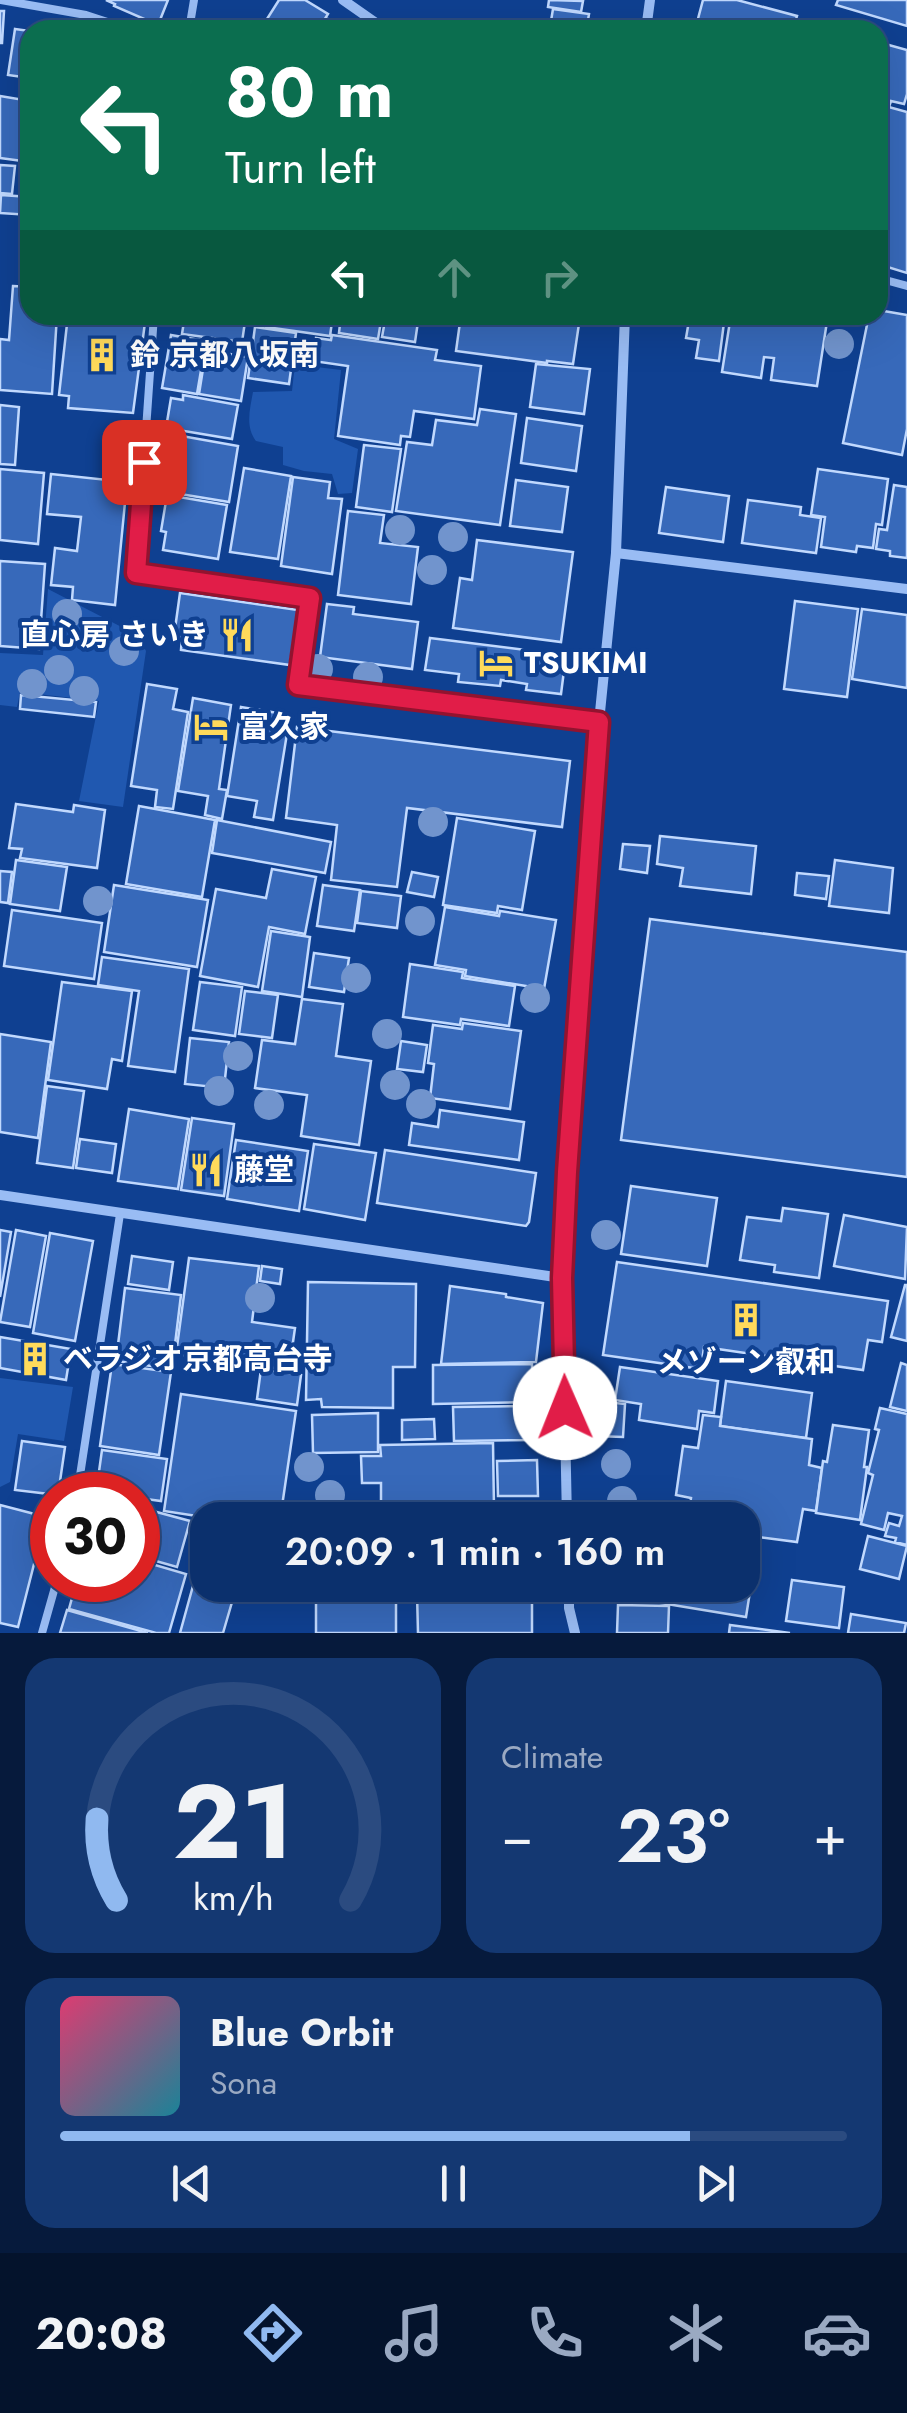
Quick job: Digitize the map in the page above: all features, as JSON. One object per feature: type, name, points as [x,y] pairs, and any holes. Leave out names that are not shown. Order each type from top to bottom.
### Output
[{"type":"street","points":[[343,0],[372,20]]},
{"type":"street","points":[[568,1502],[562,1278],[567,1172],[599,722],[616,553],[625,325]]},
{"type":"street","points":[[616,553],[907,589]]},
{"type":"street","points":[[0,1195],[562,1278]]},
{"type":"street","points":[[569,1602],[576,1633]]},
{"type":"lane","points":[[0,0],[99,20]]},
{"type":"lane","points":[[153,325],[136,573],[310,598],[298,685],[599,722]]},
{"type":"lane","points":[[80,1472],[120,1214]]},
{"type":"lane","points":[[42,1633],[50,1602]]},
{"type":"shaded area","points":[[300,365],[341,370],[334,439],[358,449],[352,493],[338,494],[332,474],[283,465],[283,447],[256,441],[250,430],[253,392],[292,391],[294,373]]},
{"type":"shaded area","points":[[48,589],[137,635],[146,651],[123,807],[79,801],[99,701],[20,692],[17,707],[0,705],[0,653],[43,655]]},
{"type":"shaded area","points":[[0,1378],[73,1387],[64,1441],[18,1434],[10,1482],[0,1487]]},
{"type":"building","points":[[106,0],[168,0],[160,20],[146,20]]},
{"type":"building","points":[[279,0],[305,0],[328,14],[324,20],[266,20]]},
{"type":"building","points":[[549,0],[583,1],[581,12],[548,7]]},
{"type":"building","points":[[703,0],[737,0],[797,16],[796,20],[698,20]]},
{"type":"building","points":[[838,0],[907,0],[907,26],[888,20],[836,5]]},
{"type":"building","points":[[553,9],[589,14],[588,20],[551,20]]},
{"type":"building","points":[[0,11],[4,11],[2,43],[0,43]]},
{"type":"building","points":[[15,29],[20,30],[20,77],[8,75]]},
{"type":"building","points":[[888,45],[907,50],[904,104],[891,101],[889,107]]},
{"type":"building","points":[[0,96],[20,99],[20,161],[0,158]]},
{"type":"building","points":[[888,107],[907,112],[907,273],[888,267]]},
{"type":"building","points":[[0,165],[15,166],[12,194],[0,193]]},
{"type":"building","points":[[1,195],[20,196],[20,214],[0,213]]},
{"type":"building","points":[[13,286],[20,286],[20,325],[56,325],[52,394],[0,390],[0,339],[9,340]]},
{"type":"building","points":[[888,312],[907,315],[907,429],[902,455],[843,443],[867,325],[888,325]]},
{"type":"building","name":"鈴 京都八坂南","points":[[67,325],[145,325],[133,413],[68,408],[69,396],[59,395]]},
{"type":"building","points":[[183,325],[245,325],[242,342],[182,334]]},
{"type":"building","points":[[266,325],[332,325],[330,336]]},
{"type":"building","points":[[340,325],[380,325],[378,339],[339,333]]},
{"type":"building","points":[[384,325],[418,325],[415,342],[382,337]]},
{"type":"building","points":[[460,325],[579,325],[573,364],[456,351]]},
{"type":"building","points":[[688,325],[724,325],[719,361],[696,358],[699,340],[686,338]]},
{"type":"building","points":[[729,325],[826,325],[817,386],[771,380],[774,358],[764,357],[761,378],[722,372]]},
{"type":"building","points":[[255,327],[296,333],[289,384],[248,378]]},
{"type":"building","points":[[171,335],[206,341],[197,394],[162,388]]},
{"type":"building","points":[[332,335],[437,350],[435,360],[481,366],[474,419],[414,411],[410,437],[401,436],[400,445],[338,436],[348,366],[313,361],[316,338],[331,340]]},
{"type":"building","points":[[206,350],[248,357],[241,401],[199,394]]},
{"type":"building","points":[[536,364],[590,369],[584,414],[530,407]]},
{"type":"building","points":[[183,395],[238,405],[232,439],[166,428],[171,398],[183,400]]},
{"type":"building","points":[[0,405],[19,407],[15,465],[0,464]]},
{"type":"building","points":[[480,409],[516,414],[500,525],[396,511],[407,442],[432,445],[436,420],[477,425]]},
{"type":"building","points":[[527,418],[582,426],[576,471],[521,463]]},
{"type":"building","points":[[176,435],[238,446],[229,502],[174,493],[177,473],[169,470]]},
{"type":"building","points":[[364,445],[401,449],[392,512],[356,507]]},
{"type":"building","points":[[244,468],[291,476],[278,559],[230,552]]},
{"type":"building","points":[[0,469],[44,473],[38,544],[0,540]]},
{"type":"building","points":[[818,469],[888,479],[882,525],[876,524],[873,548],[857,546],[856,552],[821,547],[825,517],[811,515]]},
{"type":"building","points":[[51,474],[127,482],[115,605],[72,600],[73,587],[51,585],[55,548],[77,551],[81,517],[47,514]]},
{"type":"building","points":[[293,477],[330,482],[328,498],[342,499],[332,574],[281,566]]},
{"type":"building","points":[[516,480],[568,487],[562,532],[510,526]]},
{"type":"building","points":[[894,485],[907,487],[907,558],[876,549],[879,529],[887,530]]},
{"type":"building","points":[[666,487],[729,496],[723,542],[659,533]]},
{"type":"building","points":[[167,495],[227,505],[218,559],[163,550],[166,532],[161,531]]},
{"type":"building","points":[[748,500],[801,507],[800,515],[821,518],[816,553],[742,543]]},
{"type":"building","points":[[348,511],[384,515],[380,543],[418,547],[411,604],[338,595]]},
{"type":"building","points":[[477,540],[573,552],[561,642],[453,628],[460,578],[472,580]]},
{"type":"building","points":[[0,561],[45,564],[39,649],[0,646]]},
{"type":"building","points":[[180,593],[298,610],[290,665],[181,650],[182,637],[174,636]]},
{"type":"building","points":[[795,601],[858,609],[847,697],[784,689]]},
{"type":"building","points":[[327,604],[354,607],[353,614],[418,622],[412,669],[320,657]]},
{"type":"building","points":[[862,609],[907,615],[907,688],[852,679]]},
{"type":"building","name":"TSUKIMI","points":[[430,638],[566,655],[561,694],[526,690],[527,684],[501,680],[500,686],[458,682],[459,674],[425,670]]},
{"type":"building","points":[[147,684],[177,689],[173,709],[188,712],[173,809],[155,807],[157,790],[131,786]]},
{"type":"building","points":[[21,695],[96,702],[94,717],[20,709]]},
{"type":"building","points":[[193,698],[231,705],[219,789],[227,790],[222,819],[205,815],[208,796],[178,791]]},
{"type":"building","points":[[241,707],[290,715],[273,820],[254,817],[257,801],[227,796]]},
{"type":"building","points":[[297,727],[570,761],[562,827],[407,808],[397,887],[331,880],[337,825],[286,818]]},
{"type":"building","points":[[16,804],[73,812],[74,805],[105,810],[97,868],[20,858],[22,849],[9,848]]},
{"type":"building","points":[[139,806],[215,820],[202,897],[126,884]]},
{"type":"building","points":[[457,818],[535,831],[522,910],[498,906],[497,913],[443,905]]},
{"type":"building","points":[[217,820],[331,842],[325,873],[212,853]]},
{"type":"building","points":[[660,836],[756,846],[751,894],[680,886],[683,868],[657,864]]},
{"type":"building","points":[[623,844],[650,846],[647,873],[620,869]]},
{"type":"building","points":[[16,860],[67,867],[60,911],[10,904]]},
{"type":"building","points":[[835,860],[893,868],[889,913],[829,906]]},
{"type":"building","points":[[272,869],[316,877],[305,934],[269,927],[258,987],[200,976],[216,889],[266,898]]},
{"type":"building","points":[[0,871],[12,872],[8,903],[0,902]]},
{"type":"building","points":[[412,872],[438,877],[434,897],[407,892]]},
{"type":"building","points":[[797,873],[829,876],[826,899],[795,895]]},
{"type":"building","points":[[114,885],[208,900],[197,967],[104,952]]},
{"type":"building","points":[[323,885],[360,890],[354,931],[317,926]]},
{"type":"building","points":[[361,891],[401,896],[397,928],[357,923]]},
{"type":"building","points":[[445,907],[556,920],[544,989],[465,976],[466,970],[435,965]]},
{"type":"building","points":[[12,910],[102,923],[94,979],[4,966]]},
{"type":"building","points":[[650,919],[907,952],[907,1177],[621,1140]]},
{"type":"building","points":[[271,931],[310,937],[302,997],[262,991]]},
{"type":"building","points":[[314,953],[349,958],[344,992],[309,987]]},
{"type":"building","points":[[102,957],[189,969],[175,1072],[128,1066],[139,991],[98,985]]},
{"type":"building","points":[[410,964],[463,972],[462,978],[515,986],[509,1026],[461,1019],[460,1025],[403,1017]]},
{"type":"building","points":[[62,982],[132,991],[122,1061],[112,1059],[107,1089],[48,1080]]},
{"type":"building","points":[[200,982],[242,987],[235,1036],[193,1030]]},
{"type":"building","points":[[245,991],[278,995],[272,1038],[239,1034]]},
{"type":"building","points":[[302,999],[343,1004],[336,1056],[371,1061],[359,1145],[301,1136],[307,1095],[255,1088],[262,1040],[295,1044]]},
{"type":"building","points":[[463,1023],[521,1031],[510,1109],[430,1098],[434,1064],[428,1063],[433,1025],[462,1029]]},
{"type":"building","points":[[0,1034],[51,1042],[38,1138],[0,1132]]},
{"type":"building","points":[[190,1038],[229,1042],[224,1088],[185,1084]]},
{"type":"building","points":[[401,1041],[427,1045],[423,1072],[397,1069]]},
{"type":"building","points":[[47,1086],[84,1091],[73,1168],[37,1163]]},
{"type":"building","points":[[129,1109],[189,1119],[178,1189],[118,1181]]},
{"type":"building","points":[[440,1110],[524,1122],[519,1160],[409,1145],[412,1123],[438,1127]]},
{"type":"building","points":[[192,1118],[234,1124],[224,1196],[181,1190]]},
{"type":"building","points":[[80,1139],[116,1144],[112,1173],[76,1168]]},
{"type":"building","points":[[236,1140],[308,1151],[299,1211],[227,1199]]},
{"type":"building","points":[[314,1144],[376,1153],[365,1220],[304,1209]]},
{"type":"building","points":[[385,1150],[536,1173],[529,1222],[526,1226],[377,1203]]},
{"type":"building","points":[[631,1186],[717,1198],[707,1266],[621,1254]]},
{"type":"building","points":[[783,1208],[828,1214],[819,1278],[774,1272],[775,1265],[740,1260],[747,1217],[781,1221]]},
{"type":"building","points":[[844,1215],[907,1227],[905,1279],[834,1266]]},
{"type":"building","points":[[0,1230],[11,1232],[0,1297]]},
{"type":"building","points":[[16,1230],[46,1236],[30,1327],[0,1322]]},
{"type":"building","points":[[50,1233],[93,1241],[75,1341],[33,1333]]},
{"type":"building","points":[[132,1256],[173,1262],[169,1290],[128,1284]]},
{"type":"building","points":[[189,1258],[259,1266],[252,1322],[295,1328],[289,1370],[176,1354]]},
{"type":"building","name":"メゾーン叡和","points":[[617,1262],[888,1301],[882,1342],[868,1340],[863,1370],[704,1347],[701,1369],[603,1355]]},
{"type":"building","points":[[262,1266],[282,1269],[280,1284],[260,1281]]},
{"type":"building","points":[[308,1282],[416,1284],[415,1367],[393,1367],[393,1408],[322,1407],[321,1399],[306,1400]]},
{"type":"building","points":[[907,1285],[907,1341],[891,1337]]},
{"type":"building","points":[[450,1286],[543,1303],[536,1362],[441,1364]]},
{"type":"building","points":[[125,1288],[181,1295],[172,1369],[116,1361]]},
{"type":"building","name":"ベラジオ京都高台寺","points":[[0,1337],[71,1349],[66,1380],[0,1368]]},
{"type":"building","points":[[901,1363],[907,1365],[907,1411],[890,1407]]},
{"type":"building","points":[[112,1364],[171,1372],[159,1455],[100,1446]]},
{"type":"building","points":[[532,1364],[533,1402],[433,1404],[433,1365]]},
{"type":"building","points":[[620,1367],[718,1381],[714,1413],[699,1411],[697,1429],[639,1420],[641,1404],[615,1400]]},
{"type":"building","points":[[261,1369],[301,1375],[297,1405],[257,1399]]},
{"type":"building","points":[[726,1381],[812,1393],[806,1438],[720,1426]]},
{"type":"building","points":[[181,1394],[296,1411],[283,1502],[190,1502],[190,1515],[164,1511]]},
{"type":"building","points":[[597,1401],[625,1404],[623,1437],[595,1436]]},
{"type":"building","points":[[537,1406],[538,1440],[454,1441],[453,1407]]},
{"type":"building","points":[[880,1408],[907,1414],[907,1545],[885,1536],[889,1523],[899,1526],[902,1516],[888,1513],[884,1530],[861,1524],[873,1475],[868,1473],[879,1430],[875,1429]]},
{"type":"building","points":[[378,1413],[378,1452],[313,1453],[312,1415]]},
{"type":"building","points":[[703,1415],[721,1417],[720,1426],[812,1439],[809,1465],[822,1468],[816,1511],[803,1509],[797,1542],[760,1537],[760,1502],[690,1502],[691,1498],[676,1495],[683,1446],[698,1448]]},
{"type":"building","points":[[434,1419],[435,1439],[402,1440],[402,1420]]},
{"type":"building","points":[[833,1425],[869,1430],[860,1520],[816,1513]]},
{"type":"building","points":[[22,1441],[65,1447],[61,1472],[30,1472],[30,1492],[15,1490]]},
{"type":"building","points":[[493,1443],[494,1502],[381,1502],[381,1483],[362,1483],[361,1456],[381,1456],[380,1445]]},
{"type":"building","points":[[102,1450],[167,1459],[161,1501],[160,1472],[99,1472]]},
{"type":"building","points":[[537,1460],[538,1496],[498,1496],[497,1461]]},
{"type":"building","points":[[0,1505],[30,1513],[30,1580],[18,1627],[0,1623]]},
{"type":"building","points":[[160,1513],[190,1521],[177,1567],[160,1562]]},
{"type":"building","points":[[868,1536],[907,1546],[899,1579],[860,1569]]},
{"type":"building","points":[[160,1566],[186,1574],[169,1633],[156,1633],[69,1609],[71,1602],[160,1602]]},
{"type":"building","points":[[792,1580],[844,1587],[839,1628],[786,1621]]},
{"type":"building","points":[[190,1597],[190,1602],[232,1602],[223,1633],[180,1633]]},
{"type":"building","points":[[316,1602],[396,1602],[396,1633],[316,1633]]},
{"type":"building","points":[[417,1602],[532,1602],[532,1633],[418,1633]]},
{"type":"building","points":[[655,1602],[748,1602],[746,1617]]},
{"type":"building","points":[[618,1605],[669,1606],[668,1633],[617,1633]]},
{"type":"building","points":[[67,1610],[148,1633],[60,1633]]},
{"type":"building","points":[[851,1614],[906,1623],[904,1633],[848,1633]]},
{"type":"building","points":[[730,1625],[790,1633],[729,1633]]},
{"type":"place","name":"鈴 京都八坂南","points":[[102,355]]},
{"type":"place","name":"直心房 さいき","points":[[237,635]]},
{"type":"place","name":"TSUKIMI","points":[[496,663]]},
{"type":"place","name":"富久家","points":[[211,727]]},
{"type":"place","name":"藤堂","points":[[206,1170]]},
{"type":"place","name":"メゾーン叡和","points":[[746,1320]]},
{"type":"place","name":"ベラジオ京都高台寺","points":[[35,1359]]},
{"type":"route","points":[[144,462],[136,573],[310,598],[298,685],[599,722],[567,1172],[562,1278],[565,1408]]}]
